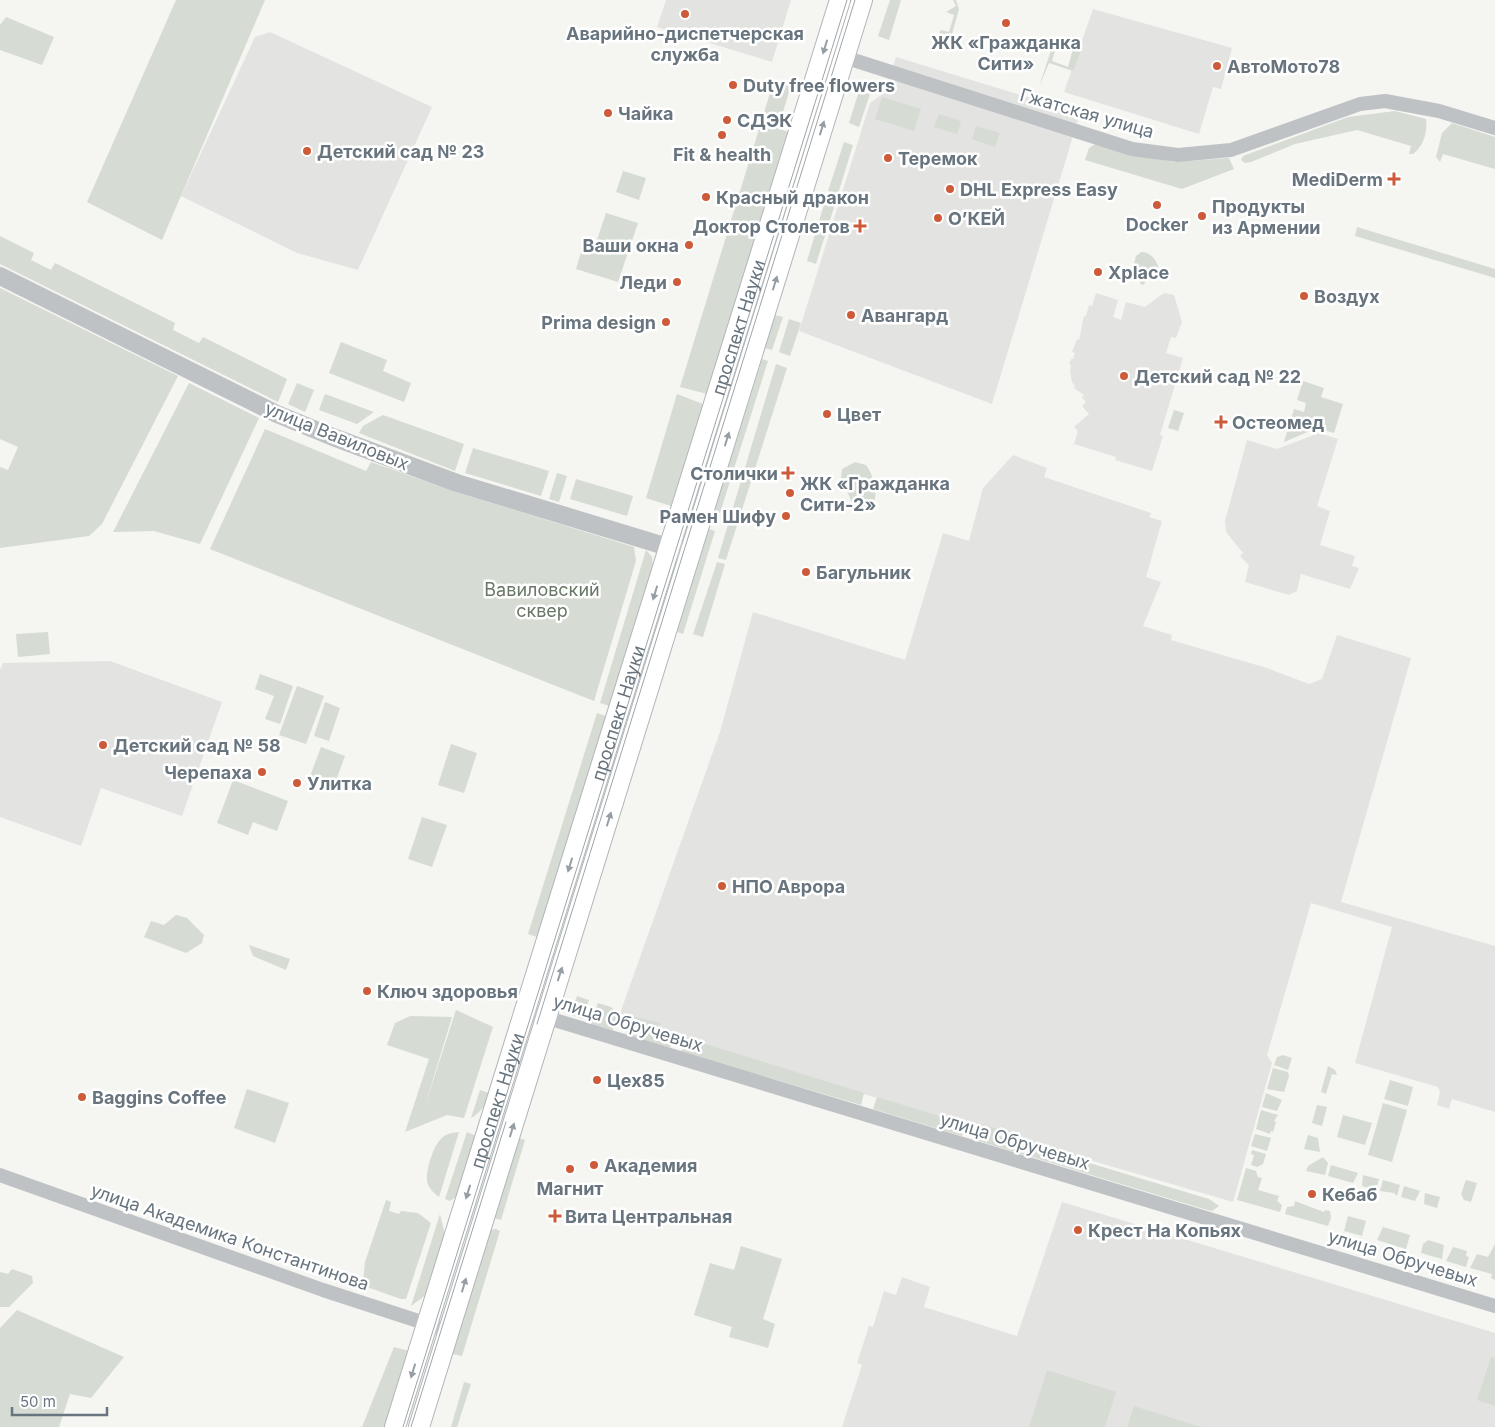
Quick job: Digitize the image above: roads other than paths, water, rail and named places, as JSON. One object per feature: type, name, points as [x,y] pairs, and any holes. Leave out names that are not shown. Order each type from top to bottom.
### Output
[{"type":"main road","name":"проспект Науки","points":[[396,1427],[840,0]]},
{"type":"main road","name":"проспект Науки","points":[[419,1427],[692,554],[862,0]]},
{"type":"street","name":"Гжатская улица","points":[[844,57],[1132,148],[1170,155],[1231,150],[1360,104],[1385,101],[1399,102],[1439,111],[1495,128]]},
{"type":"street","name":"улица Вавиловых","points":[[0,276],[277,414],[457,482],[692,554]]},
{"type":"street","name":"улица Обручевых","points":[[525,1011],[1495,1306]]},
{"type":"street","name":"улица Академика Константинова","points":[[0,1176],[324,1290],[449,1331]]},
{"type":"tram line","points":[[403,1427],[847,0]]},
{"type":"tram line","points":[[537,1024],[855,0]]},
{"type":"tram line","points":[[411,1427],[506,1122]]},
{"type":"place","name":"Аварийно-диспетчерская служба","points":[[685,14]]},
{"type":"place","name":"ЖК «Гражданка Сити»","points":[[1006,23]]},
{"type":"place","name":"АвтоМото78","points":[[1217,66]]},
{"type":"place","name":"Duty free flowers","points":[[733,85]]},
{"type":"place","name":"Чайка","points":[[608,113]]},
{"type":"place","name":"СДЭК","points":[[727,120]]},
{"type":"place","name":"Fit & health","points":[[722,135]]},
{"type":"place","name":"Детский сад № 23","points":[[307,151]]},
{"type":"place","name":"Теремок","points":[[888,158]]},
{"type":"place","name":"MediDerm","points":[[1394,179]]},
{"type":"place","name":"DHL Express Easy","points":[[950,189]]},
{"type":"place","name":"Красный дракон","points":[[706,197]]},
{"type":"place","name":"Docker","points":[[1157,205]]},
{"type":"place","name":"Продукты из Армении","points":[[1202,216]]},
{"type":"place","name":"О’КЕЙ","points":[[938,218]]},
{"type":"place","name":"Доктор Столетов","points":[[860,226]]},
{"type":"place","name":"Ваши окна","points":[[689,245]]},
{"type":"place","name":"Xplace","points":[[1098,272]]},
{"type":"place","name":"Леди","points":[[677,282]]},
{"type":"place","name":"Воздух","points":[[1304,296]]},
{"type":"place","name":"Авангард","points":[[851,315]]},
{"type":"place","name":"Prima design","points":[[666,322]]},
{"type":"place","name":"Детский сад № 22","points":[[1124,376]]},
{"type":"place","name":"Цвет","points":[[827,414]]},
{"type":"place","name":"Остеомед","points":[[1221,422]]},
{"type":"place","name":"Столички","points":[[788,473]]},
{"type":"place","name":"ЖК «Гражданка Сити-2»","points":[[790,493]]},
{"type":"place","name":"Рамен Шифу","points":[[786,516]]},
{"type":"place","name":"Багульник","points":[[806,572]]},
{"type":"place","name":"Детский сад № 58","points":[[103,745]]},
{"type":"place","name":"Черепаха","points":[[262,772]]},
{"type":"place","name":"Улитка","points":[[297,783]]},
{"type":"place","name":"НПО Аврора","points":[[722,886]]},
{"type":"place","name":"Ключ здоровья","points":[[367,991]]},
{"type":"place","name":"Цех85","points":[[597,1080]]},
{"type":"place","name":"Baggins Coffee","points":[[82,1097]]},
{"type":"place","name":"Академия","points":[[594,1165]]},
{"type":"place","name":"Магнит","points":[[570,1169]]},
{"type":"place","name":"Кебаб","points":[[1312,1194]]},
{"type":"place","name":"Вита Центральная","points":[[555,1216]]},
{"type":"place","name":"Крест На Копьях","points":[[1078,1230]]},
{"type":"park label","name":"Вавиловский сквер","points":[[542,599]]}]
